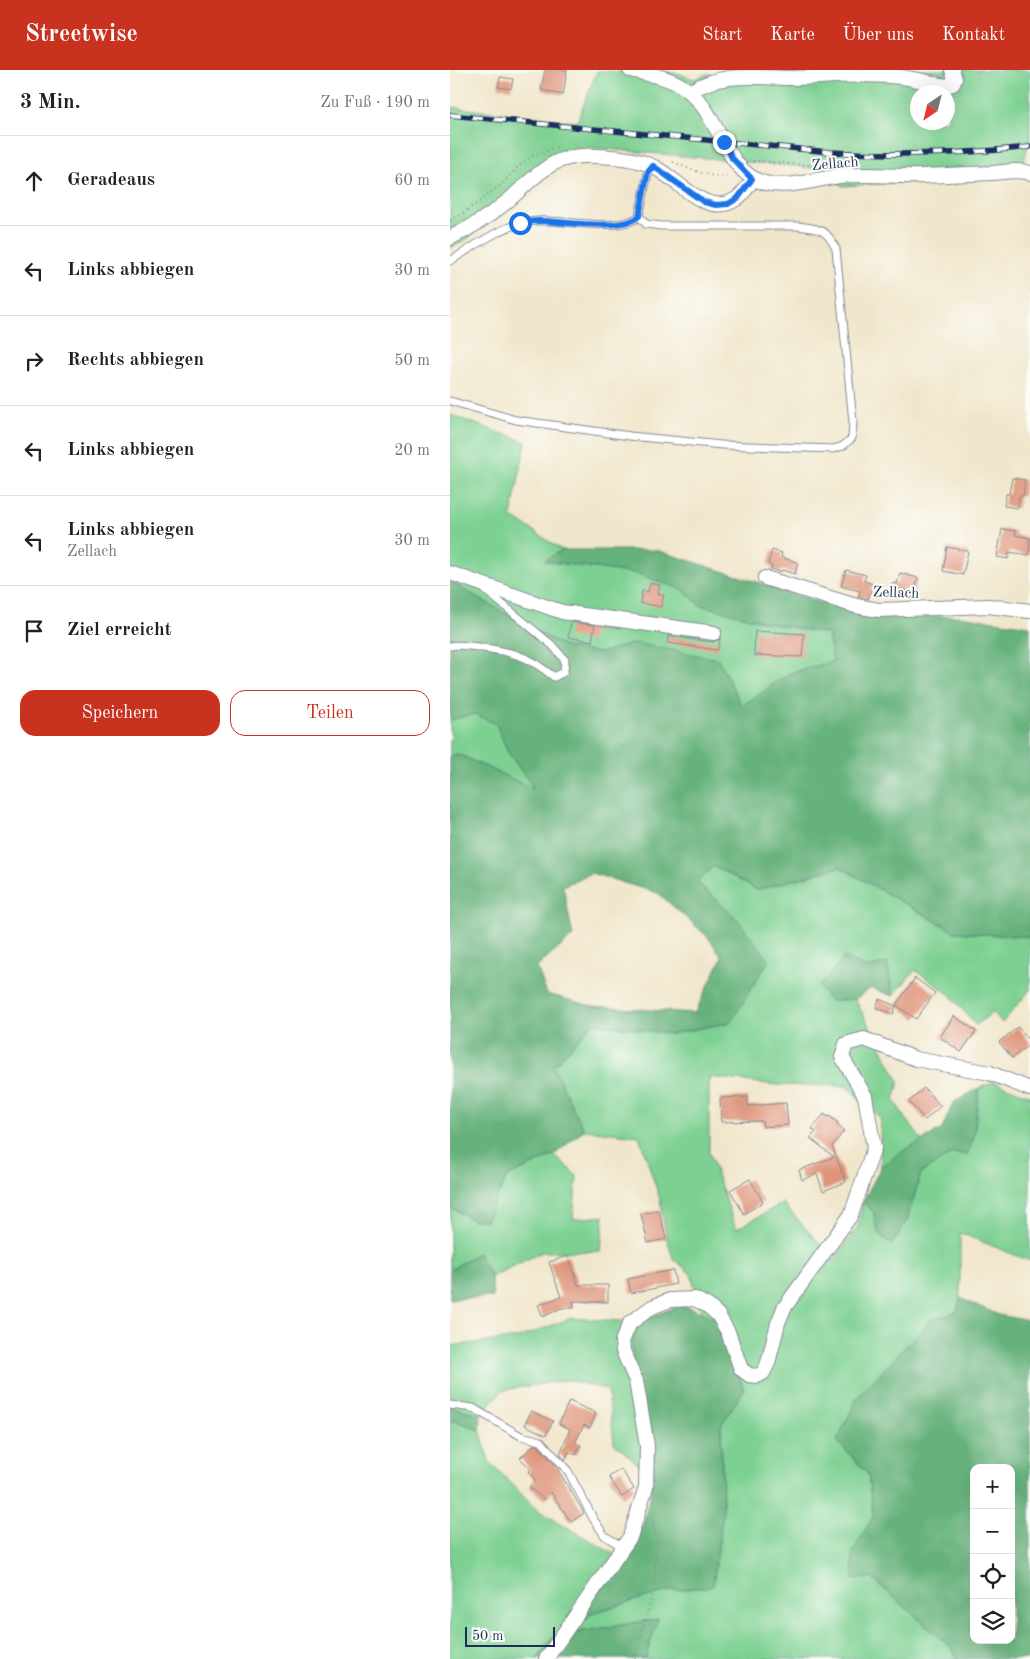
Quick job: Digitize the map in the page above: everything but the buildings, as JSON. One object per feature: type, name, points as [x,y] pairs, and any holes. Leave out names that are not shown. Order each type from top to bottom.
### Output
[{"type":"street","points":[[450,238],[485,219],[544,169],[560,159],[596,156],[637,160],[653,166],[704,202],[716,205],[728,204],[738,198],[752,179],[732,158],[705,108],[690,92],[663,77],[630,70]]},
{"type":"street","points":[[690,92],[706,82],[718,78],[748,77],[795,78],[844,75],[902,77],[946,86],[953,84],[956,79],[952,70]]},
{"type":"street","name":"Zellach","points":[[752,179],[774,185],[843,176],[922,176],[1028,171]]},
{"type":"street","points":[[450,573],[562,612],[714,633]]},
{"type":"street","name":"Zellach","points":[[766,578],[856,606],[879,610],[988,606],[1030,611]]},
{"type":"street","points":[[546,1659],[630,1537],[646,1487],[646,1446],[636,1380],[623,1351],[622,1341],[630,1323],[652,1307],[670,1300],[695,1299],[708,1306],[718,1315],[728,1332],[741,1369],[749,1375],[757,1376],[763,1373],[768,1363],[778,1323],[784,1308],[852,1215],[874,1148],[865,1096],[842,1057],[846,1044],[864,1039],[916,1059],[990,1072],[1030,1089]]},
{"type":"lane","points":[[450,260],[505,228],[520,223],[537,221],[619,224],[635,220],[639,216],[648,172],[653,166]]},
{"type":"lane","points":[[450,400],[516,420],[630,436],[722,445],[833,449],[843,446],[852,438],[853,422],[836,249],[830,235],[820,228],[798,226],[662,226],[646,224],[639,216]]},
{"type":"lane","points":[[450,646],[490,649],[521,656],[545,669],[554,677],[564,672],[565,660],[552,645],[480,585]]},
{"type":"lane","points":[[450,1405],[473,1408],[521,1436],[541,1441],[568,1471],[594,1520],[605,1536],[623,1547]]},
{"type":"path","points":[[635,1659],[654,1589],[656,1537],[651,1512]]},
{"type":"green space","points":[[868,70],[1030,70],[1030,139],[1020,175],[843,186],[812,168],[585,147],[531,177],[469,238],[450,248],[450,107],[577,122],[597,71],[677,73],[694,79],[707,74],[808,78]]},
{"type":"green space","points":[[450,415],[526,442],[511,516],[562,550],[545,561],[639,574],[683,590],[700,605],[773,624],[828,634],[833,661],[788,674],[742,707],[635,643],[600,653],[565,647],[450,582]]},
{"type":"green space","points":[[562,550],[656,550],[867,617],[959,616],[1030,626],[1030,937],[955,932],[840,867],[757,890],[714,866],[697,882],[737,919],[769,960],[731,1022],[671,1034],[593,1023],[553,1067],[584,1130],[554,1155],[507,1177],[486,1220],[473,1220],[450,1207],[450,756],[458,754],[534,789],[508,752],[496,724],[475,714],[450,720],[450,582],[565,647],[600,653],[635,643],[718,659],[742,706],[788,674],[833,661],[828,634],[773,624],[700,605],[683,590],[639,574],[544,561]],"holes":[[[591,873],[658,893],[707,936],[722,957],[695,1013],[592,1006],[547,994],[537,967],[573,936],[563,886]]]},
{"type":"green space","points":[[475,714],[496,724],[508,752],[535,790],[458,754],[450,756],[450,740],[452,739],[450,720]]},
{"type":"green space","points":[[714,866],[757,890],[840,867],[955,932],[1030,937],[1030,990],[1002,1023],[993,1012],[976,1025],[949,994],[915,970],[893,996],[887,963],[867,968],[830,1001],[855,999],[899,1081],[894,1101],[922,1141],[898,1154],[881,1167],[880,1118],[846,1086],[777,1085],[709,1077],[709,1152],[736,1229],[783,1203],[834,1260],[858,1226],[863,1202],[873,1210],[878,1233],[892,1245],[907,1220],[921,1173],[953,1153],[966,1155],[974,1138],[979,1088],[994,1082],[1030,1096],[1030,1261],[960,1233],[960,1298],[957,1312],[931,1320],[837,1441],[868,1474],[873,1516],[852,1554],[872,1578],[952,1648],[958,1659],[645,1659],[657,1619],[554,1636],[537,1659],[450,1659],[450,1421],[456,1421],[480,1430],[489,1461],[536,1509],[622,1559],[581,1621],[595,1612],[667,1591],[713,1586],[723,1510],[721,1425],[744,1389],[717,1320],[701,1312],[691,1274],[673,1258],[667,1239],[660,1199],[639,1136],[584,1130],[553,1067],[593,1023],[671,1034],[731,1022],[737,919],[697,882]]},
{"type":"green space","points":[[844,957],[867,968],[887,963],[893,996],[871,988],[855,999],[830,1001],[819,987]]},
{"type":"green space","points":[[979,1088],[974,1138],[967,1155],[953,1153],[921,1173],[907,1220],[892,1245],[878,1233],[873,1211],[863,1202],[881,1167],[898,1154],[942,1129],[953,1103]]},
{"type":"green space","points":[[554,1155],[577,1176],[573,1219],[604,1216],[601,1251],[542,1252],[491,1277],[478,1253],[450,1270],[450,1207],[473,1220],[486,1220],[507,1177]]},
{"type":"green space","points":[[478,1253],[491,1277],[493,1297],[450,1299],[450,1270]]},
{"type":"green space","points":[[960,1298],[999,1315],[1030,1321],[1030,1659],[958,1659],[952,1648],[872,1578],[854,1579],[852,1554],[873,1516],[868,1474],[837,1441],[857,1398],[931,1320],[957,1312]]},
{"type":"green space","points":[[681,1305],[717,1320],[744,1390],[721,1425],[723,1510],[713,1586],[667,1591],[595,1612],[581,1621],[564,1622],[607,1583],[643,1525],[654,1478],[652,1434],[632,1365],[632,1342],[638,1322]]},
{"type":"green space","points":[[571,1318],[638,1322],[652,1434],[654,1478],[614,1443],[608,1390],[568,1380],[503,1390],[481,1414],[450,1407],[450,1346],[518,1338]]},
{"type":"green space","points":[[450,1407],[481,1414],[480,1430],[456,1421],[450,1421]]},
{"type":"green space","points":[[658,1619],[645,1659],[537,1659],[554,1636]]},
{"type":"railway","points":[[450,115],[830,152],[930,154],[1030,147]]},
{"type":"route","points":[[520,223],[537,221],[628,223],[639,216],[648,172],[653,166],[704,202],[716,205],[728,204],[738,198],[752,179],[732,158],[724,142]]}]
